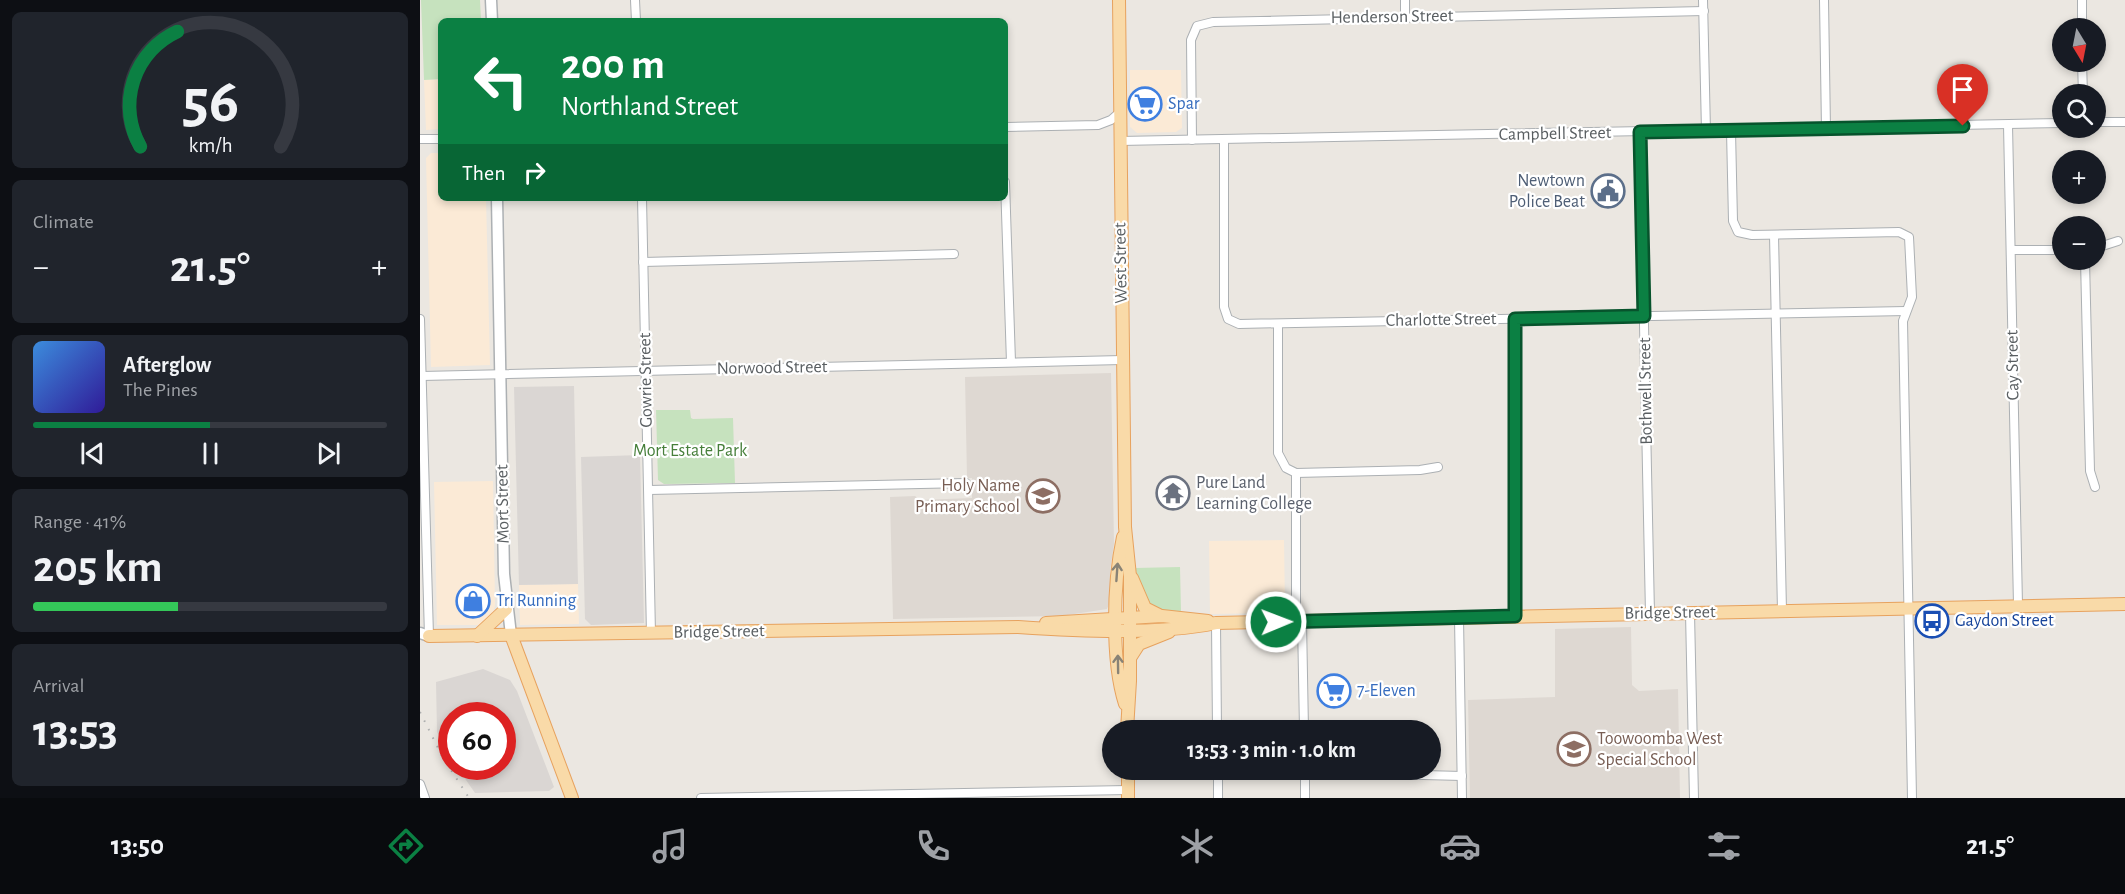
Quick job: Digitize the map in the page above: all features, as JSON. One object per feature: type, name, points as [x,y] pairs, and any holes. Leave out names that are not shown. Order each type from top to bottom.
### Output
[{"type":"main road","name":"West Street","points":[[1119,0],[1122,360],[1125,527],[1129,559],[1118,682],[1127,708]]},
{"type":"main road","name":"West Street","points":[[1125,527],[1118,561],[1123,623],[1130,658],[1127,720]]},
{"type":"main road","points":[[1129,559],[1133,582],[1143,605],[1149,612],[1162,616]]},
{"type":"main road","name":"Bridge Street","points":[[1123,623],[1162,616],[1216,623],[2125,604]]},
{"type":"main road","points":[[477,636],[506,609]]},
{"type":"main road","name":"Bridge Street","points":[[424,634],[477,636],[651,634],[1018,627],[1070,620],[1193,628],[1216,623]]},
{"type":"main road","points":[[1130,658],[1135,647],[1144,640],[1193,628]]},
{"type":"main road","name":"Mort Street","points":[[511,635],[572,798]]},
{"type":"street","points":[[491,0],[492,18]]},
{"type":"street","points":[[635,0],[636,18]]},
{"type":"street","points":[[1405,0],[1405,17]]},
{"type":"street","points":[[1703,0],[1706,131]]},
{"type":"street","points":[[1824,0],[1826,129]]},
{"type":"street","points":[[2082,0],[2082,18]]},
{"type":"street","name":"Henderson Street","points":[[1192,140],[1191,40],[1197,26],[1214,22],[1704,11]]},
{"type":"street","points":[[1008,127],[1104,124],[1119,113]]},
{"type":"street","points":[[2106,122],[2125,122]]},
{"type":"street","name":"Campbell Street","points":[[1120,141],[2052,123]]},
{"type":"street","name":"Cay Street","points":[[2008,125],[2018,605]]},
{"type":"street","points":[[1731,131],[1733,221],[1738,232],[1774,235],[1899,232],[1909,237],[1912,297],[1903,321],[1912,798]]},
{"type":"street","name":"Bothwell Street","points":[[1640,132],[1650,614]]},
{"type":"street","points":[[420,139],[438,139]]},
{"type":"street","name":"Charlotte Street","points":[[1224,140],[1224,307],[1228,319],[1239,324],[1906,311]]},
{"type":"street","name":"Mort Street","points":[[497,201],[506,609],[511,635]]},
{"type":"street","name":"Gowrie Street","points":[[642,201],[651,634]]},
{"type":"street","points":[[1006,201],[1011,362]]},
{"type":"street","points":[[1774,235],[1782,611]]},
{"type":"street","points":[[2106,245],[2118,241]]},
{"type":"street","points":[[2011,250],[2052,250]]},
{"type":"street","points":[[643,262],[954,254]]},
{"type":"street","points":[[2085,270],[2090,471],[2095,487]]},
{"type":"street","points":[[420,319],[424,634]]},
{"type":"street","points":[[1515,319],[1515,616]]},
{"type":"street","points":[[1278,324],[1278,453],[1286,468],[1296,473],[1420,470],[1438,467]]},
{"type":"street","name":"Norwood Street","points":[[422,376],[1122,360]]},
{"type":"street","points":[[1296,473],[1304,720]]},
{"type":"street","points":[[648,490],[966,483]]},
{"type":"street","points":[[1690,613],[1694,798]]},
{"type":"street","points":[[1459,618],[1462,798]]},
{"type":"street","points":[[1216,623],[1217,720]]},
{"type":"street","points":[[1441,775],[1462,776]]},
{"type":"street","points":[[1218,780],[1218,798]]},
{"type":"street","points":[[1305,780],[1305,798]]},
{"type":"street","points":[[420,784],[425,798]]},
{"type":"street","points":[[701,798],[1128,794]]},
{"type":"shaded area","points":[[1130,70],[1181,70],[1182,128],[1176,132],[1137,133],[1130,127]]},
{"type":"shaded area","points":[[438,79],[438,129],[426,130],[424,80]]},
{"type":"shaded area","points":[[431,153],[438,153],[438,201],[486,201],[490,365],[431,367],[426,158]]},
{"type":"shaded area","name":"Holy Name Primary School","points":[[1111,373],[1114,544],[1110,571],[1110,602],[1107,609],[1061,616],[893,619],[890,497],[915,496],[920,500],[972,498],[972,478],[967,478],[965,377]]},
{"type":"shaded area","points":[[574,386],[578,584],[519,585],[514,387]]},
{"type":"shaded area","points":[[640,455],[644,623],[591,625],[585,619],[581,457]]},
{"type":"shaded area","points":[[493,481],[495,605],[493,613],[481,625],[437,625],[434,482]]},
{"type":"shaded area","points":[[1284,540],[1285,608],[1279,613],[1210,614],[1209,541]]},
{"type":"shaded area","points":[[578,584],[579,624],[520,625],[519,585]]},
{"type":"shaded area","name":"Toowoomba West Special School","points":[[1631,627],[1632,685],[1639,691],[1678,689],[1680,798],[1470,798],[1468,700],[1555,697],[1555,629]]},
{"type":"shaded area","points":[[483,669],[510,680],[517,691],[554,787],[549,791],[475,793],[466,780],[516,780],[516,702],[438,702],[438,734],[436,682]]},
{"type":"green space","points":[[421,0],[480,0],[481,18],[438,18],[438,79],[424,80]]},
{"type":"green space","name":"Mort Estate Park","points":[[656,410],[690,410],[693,419],[733,418],[735,483],[664,484],[658,480]]},
{"type":"green space","points":[[1180,567],[1181,612],[1163,612],[1149,606],[1135,568]]},
{"type":"railway","points":[[420,712],[442,756],[469,798]]},
{"type":"place","name":"Spar","points":[[1145,104]]},
{"type":"place","name":"Newtown Police Beat","points":[[1608,191]]},
{"type":"place","name":"Pure Land Learning College","points":[[1173,493]]},
{"type":"place","name":"Holy Name Primary School","points":[[1043,496]]},
{"type":"place","name":"Tri Running","points":[[473,601]]},
{"type":"place","name":"Gaydon Street","points":[[1932,621]]},
{"type":"place","name":"7-Eleven","points":[[1334,691]]},
{"type":"place","name":"Toowoomba West Special School","points":[[1574,749]]},
{"type":"route","points":[[1276,622],[1515,616],[1515,319],[1644,316],[1640,132],[1963,126]]}]
